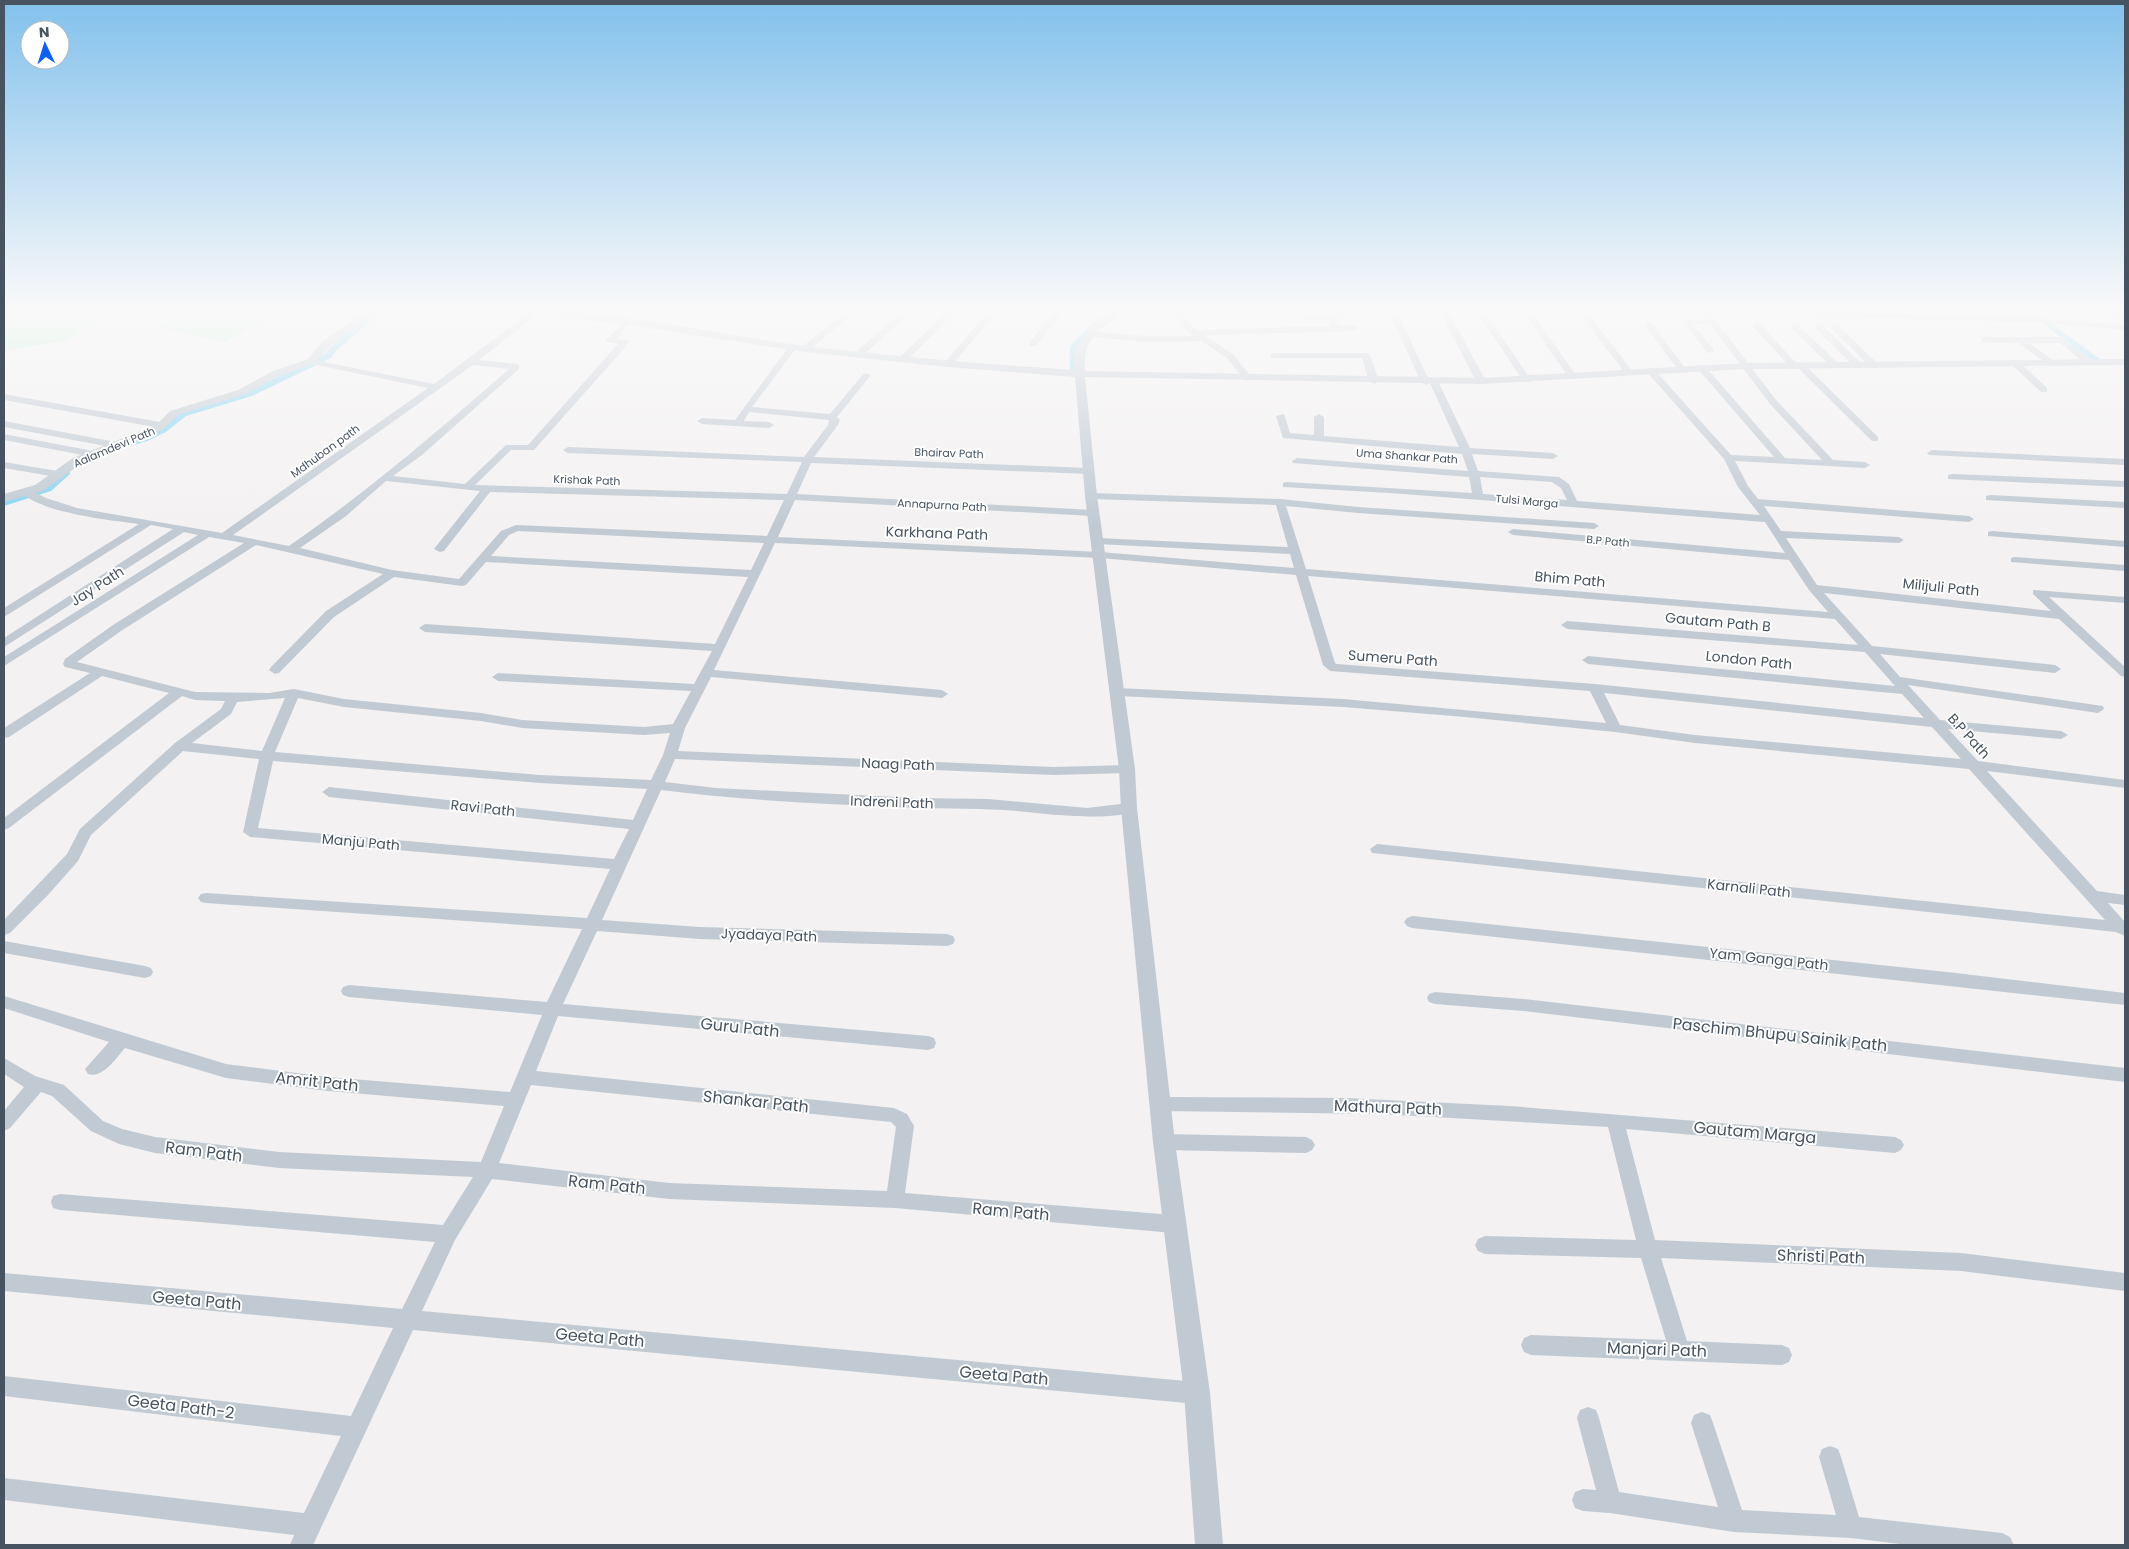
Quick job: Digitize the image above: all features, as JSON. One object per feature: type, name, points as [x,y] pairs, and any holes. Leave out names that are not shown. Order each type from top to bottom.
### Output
[{"type":"street","name":"Aalamdevi Path","points":[[12,494],[39,488],[77,461],[144,435],[174,413],[242,392],[263,380]]},
{"type":"street","points":[[404,380],[435,387]]},
{"type":"street","name":"Mdhuban path","points":[[224,536],[270,506],[445,380]]},
{"type":"street","points":[[292,549],[342,514],[384,478],[420,453],[501,380]]},
{"type":"street","points":[[468,487],[508,447],[531,448],[591,380]]},
{"type":"street","points":[[738,423],[768,380]]},
{"type":"street","points":[[832,417],[863,380]]},
{"type":"street","points":[[1082,380],[1092,505],[1127,769],[1129,808],[1173,1224],[1197,1393],[1209,1545]]},
{"type":"street","points":[[1344,380],[1429,382],[1514,380]]},
{"type":"street","name":"B.P Path","points":[[1659,380],[1728,458],[1743,487],[1768,519],[1813,588],[2123,930]]},
{"type":"street","points":[[1712,380],[1782,461]]},
{"type":"street","points":[[1757,380],[1773,402],[1831,464]]},
{"type":"street","points":[[1812,380],[1875,439]]},
{"type":"street","points":[[2034,380],[2044,390]]},
{"type":"street","name":"Uma Shankar Path","points":[[1298,461],[1474,474],[1466,451],[1429,382]]},
{"type":"street","points":[[4,397],[160,425]]},
{"type":"street","points":[[746,409],[832,417]]},
{"type":"street","points":[[1281,416],[1286,436]]},
{"type":"street","points":[[4,1488],[304,1535],[448,1234],[487,1170],[553,1008],[590,924],[670,755],[678,728],[718,648],[740,610],[755,574],[772,541],[778,520],[808,458],[833,425],[835,420],[832,417]]},
{"type":"street","points":[[1319,417],[1319,438]]},
{"type":"street","points":[[702,421],[769,425]]},
{"type":"street","points":[[4,424],[116,445]]},
{"type":"street","points":[[1273,434],[1466,451],[1553,456]]},
{"type":"street","points":[[4,438],[93,454]]},
{"type":"street","name":"Bhairav Path","points":[[568,450],[1089,470]]},
{"type":"street","points":[[1932,453],[2125,462]]},
{"type":"street","points":[[1728,458],[1865,465]]},
{"type":"street","points":[[4,465],[58,474]]},
{"type":"street","points":[[1478,496],[1474,474],[1555,479],[1565,486],[1574,505]]},
{"type":"street","points":[[1952,477],[2125,484]]},
{"type":"street","name":"Krishak Path","points":[[384,478],[487,489],[790,498]]},
{"type":"street","name":"Tulsi Marga","points":[[1287,485],[1478,496],[1768,519]]},
{"type":"street","points":[[440,549],[487,489]]},
{"type":"street","points":[[12,494],[36,497],[68,507],[147,523],[254,541],[392,573]]},
{"type":"street","name":"Annapurna Path","points":[[790,498],[1092,505],[1280,502],[1358,510],[1594,526]]},
{"type":"street","points":[[1990,498],[2125,505]]},
{"type":"street","name":"Sumeru Path","points":[[1280,502],[1330,665],[1334,668],[1595,688]]},
{"type":"street","points":[[1755,502],[1969,519]]},
{"type":"street","points":[[4,613],[147,523]]},
{"type":"street","name":"Karkhana Path","points":[[392,573],[462,583],[505,533],[516,528],[772,541],[1099,548]]},
{"type":"street","points":[[4,642],[181,529]]},
{"type":"street","name":"B.P Path","points":[[1513,532],[1792,557]]},
{"type":"street","name":"Jay Path","points":[[4,662],[206,534]]},
{"type":"street","points":[[1778,534],[1899,540]]},
{"type":"street","points":[[1992,534],[2125,544]]},
{"type":"street","points":[[254,541],[117,628],[69,662],[69,664],[195,696],[269,697],[294,693],[344,703],[481,717],[522,724],[644,730],[678,728]]},
{"type":"street","points":[[1099,548],[1296,551]]},
{"type":"street","name":"Bhim Path","points":[[1099,548],[1301,571],[1838,616]]},
{"type":"street","points":[[484,559],[755,574]]},
{"type":"street","points":[[2015,560],[2125,568]]},
{"type":"street","points":[[275,670],[330,614],[392,573]]},
{"type":"street","name":"Milijuli Path","points":[[1813,588],[2065,616]]},
{"type":"street","points":[[2125,600],[2037,592],[2125,673]]},
{"type":"street","name":"Gautam Path B","points":[[1567,625],[1867,649],[2055,669]]},
{"type":"street","points":[[425,628],[718,648]]},
{"type":"street","name":"London Path","points":[[1588,660],[1907,691]]},
{"type":"street","points":[[4,734],[99,673]]},
{"type":"street","points":[[498,677],[703,681],[942,694]]},
{"type":"street","points":[[1897,680],[2098,709]]},
{"type":"street","points":[[1595,688],[1616,728]]},
{"type":"street","points":[[1595,688],[2061,735]]},
{"type":"street","points":[[1118,692],[1343,703],[1616,728],[1695,739],[1976,766],[2125,784]]},
{"type":"street","points":[[6,821],[178,693]]},
{"type":"street","name":"Manju Path","points":[[294,693],[266,756],[250,832],[619,865]]},
{"type":"street","points":[[4,929],[43,891],[73,857],[85,832],[180,746],[226,711],[233,698]]},
{"type":"street","name":"Indreni Path","points":[[180,746],[266,756],[540,779],[656,785],[716,793],[906,803],[988,804],[1088,813],[1129,808]]},
{"type":"street","name":"Naag Path","points":[[670,755],[1054,771],[1127,769]]},
{"type":"street","name":"Ravi Path","points":[[329,792],[638,825]]},
{"type":"street","name":"Karnali Path","points":[[1377,849],[2123,930]]},
{"type":"street","points":[[2094,896],[2125,900]]},
{"type":"street","name":"Jyadaya Path","points":[[206,898],[700,933],[947,940]]},
{"type":"street","name":"Yam Ganga Path","points":[[1412,922],[1947,978],[2125,999]]},
{"type":"street","points":[[4,947],[145,972]]},
{"type":"street","name":"Guru Path","points":[[350,991],[553,1008],[798,1033],[928,1043]]},
{"type":"street","name":"Paschim Bhupu Sainik Path","points":[[1435,998],[1553,1009],[2125,1075]]},
{"type":"street","name":"Amrit Path","points":[[4,1002],[226,1071],[328,1084],[516,1100]]},
{"type":"street","points":[[94,1069],[122,1040]]},
{"type":"street","points":[[4,1066],[30,1082],[37,1084],[4,1123]]},
{"type":"street","name":"Shankar Path","points":[[526,1076],[894,1115],[902,1119],[905,1126],[895,1200]]},
{"type":"street","name":"Ram Path","points":[[37,1084],[58,1090],[97,1126],[119,1136],[155,1145],[279,1160],[368,1162],[487,1170],[669,1191],[895,1200],[1173,1224]]},
{"type":"street","name":"Mathura Path","points":[[1161,1104],[1288,1104],[1453,1109],[1615,1120]]},
{"type":"street","points":[[1615,1120],[1648,1249],[1679,1350]]},
{"type":"street","name":"Gautam Marga","points":[[1615,1120],[1895,1145]]},
{"type":"street","points":[[1164,1142],[1306,1145]]},
{"type":"street","points":[[60,1202],[448,1234]]},
{"type":"street","name":"Shristi Path","points":[[1485,1246],[1648,1249],[1961,1262],[2125,1282]]},
{"type":"street","name":"Geeta Path","points":[[4,1282],[1197,1393]]},
{"type":"street","name":"Manjari Path","points":[[1531,1345],[1782,1355]]},
{"type":"street","name":"Geeta Path-2","points":[[4,1386],[357,1427]]},
{"type":"street","points":[[1588,1418],[1610,1502]]},
{"type":"street","points":[[1702,1424],[1734,1521]]},
{"type":"street","points":[[1830,1457],[1851,1527]]},
{"type":"street","points":[[1583,1500],[1610,1502],[1734,1521],[1851,1527],[1918,1540],[2002,1545]]},
{"type":"waterway","points":[[118,447],[144,439],[163,430],[183,414],[249,394],[278,380]]},
{"type":"waterway","points":[[4,503],[48,489],[67,472]]}]
